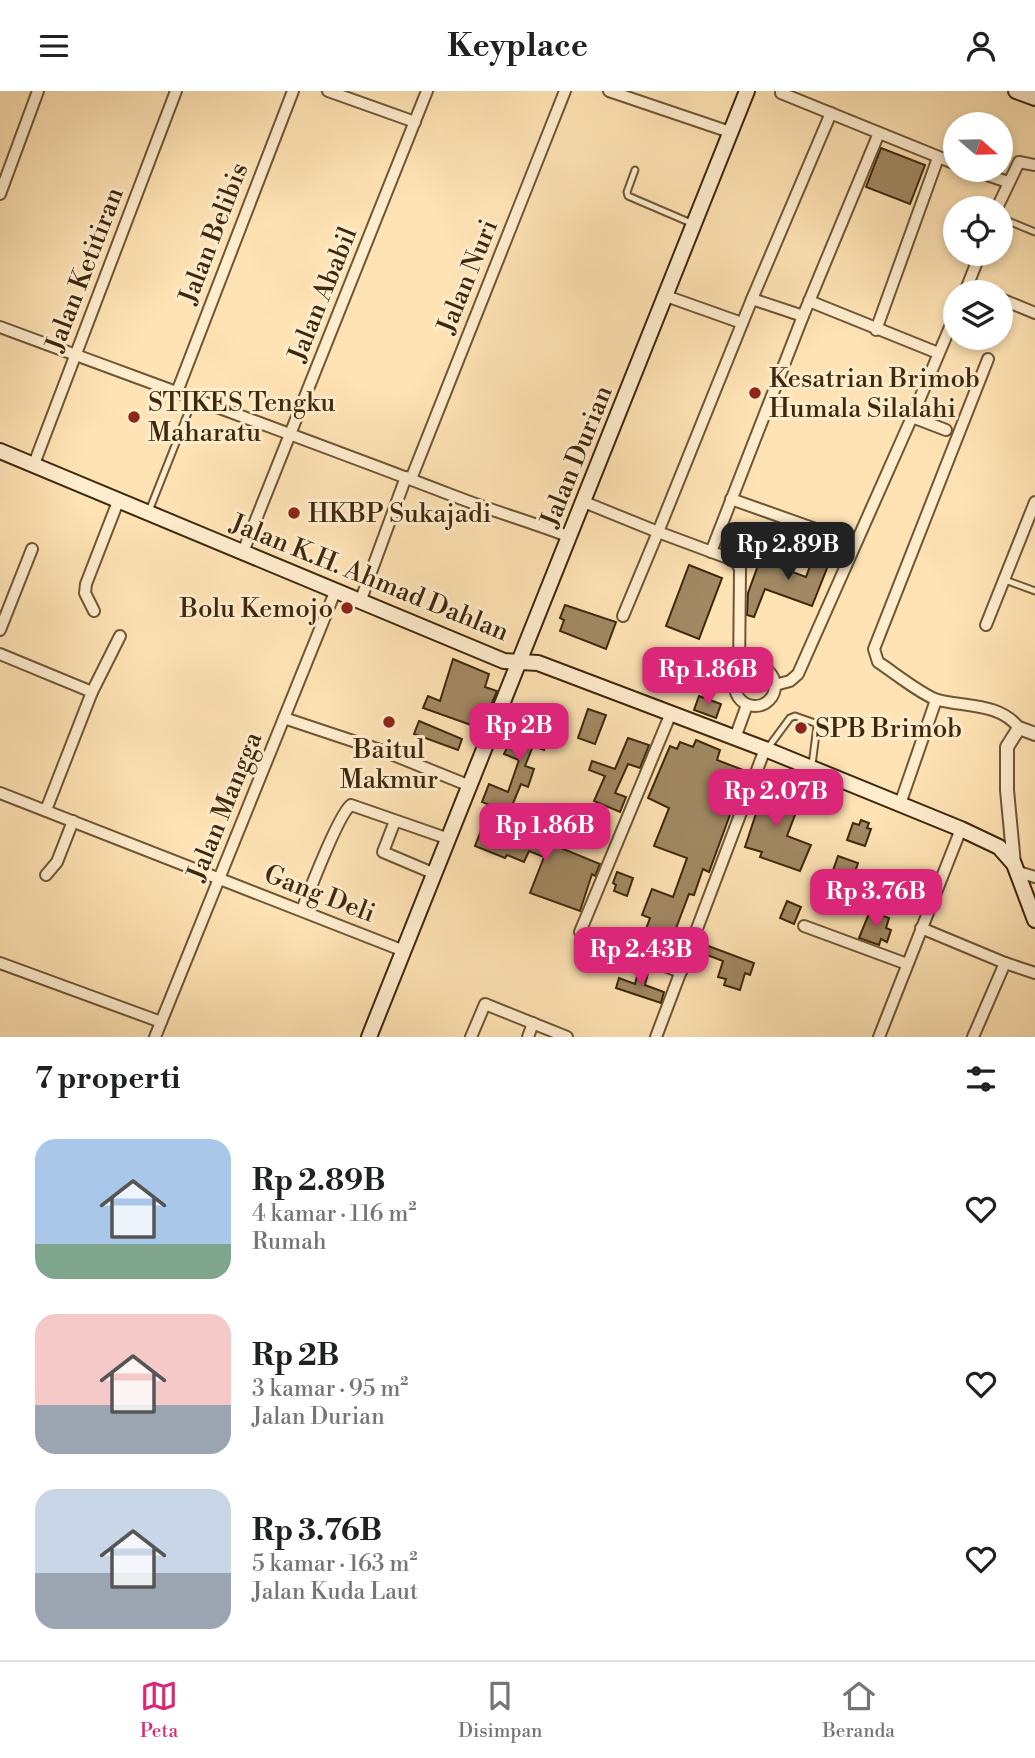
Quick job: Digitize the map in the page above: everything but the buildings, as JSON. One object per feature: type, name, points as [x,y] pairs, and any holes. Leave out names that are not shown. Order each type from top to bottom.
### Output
[{"type":"main road","name":"Jalan Durian","points":[[369,1037],[747,91]]},
{"type":"main road","points":[[1016,91],[1035,98]]},
{"type":"main road","name":"Jalan K.H. Ahmad Dahlan","points":[[0,451],[504,661],[538,663],[766,749],[961,829],[999,847],[1015,868],[1035,920]]},
{"type":"street","points":[[0,194],[38,91]]},
{"type":"street","name":"Jalan Ketitiran","points":[[34,464],[176,91]]},
{"type":"street","name":"Jalan Belibis","points":[[177,392],[293,91]]},
{"type":"street","points":[[328,91],[415,122]]},
{"type":"street","name":"Jalan Ababil","points":[[243,552],[427,91]]},
{"type":"street","name":"Jalan Nuri","points":[[360,602],[565,91]]},
{"type":"street","points":[[609,91],[730,132]]},
{"type":"street","points":[[781,93],[943,160]]},
{"type":"street","points":[[624,616],[742,323],[831,113]]},
{"type":"street","points":[[711,552],[809,301],[879,133]]},
{"type":"street","points":[[876,330],[938,158]]},
{"type":"street","points":[[1013,172],[1018,162],[1035,165]]},
{"type":"street","points":[[1002,196],[1008,182]]},
{"type":"street","points":[[666,296],[742,323]]},
{"type":"street","points":[[752,299],[803,316]]},
{"type":"street","points":[[809,301],[938,353]]},
{"type":"street","points":[[1013,304],[1035,313]]},
{"type":"street","points":[[0,327],[455,497],[570,537]]},
{"type":"street","points":[[775,685],[790,681],[798,674],[943,342]]},
{"type":"street","points":[[988,359],[874,649],[874,655],[878,662],[936,699],[989,709],[1012,719],[1019,728],[1035,734]]},
{"type":"street","points":[[912,417],[946,430]]},
{"type":"street","points":[[94,611],[85,593],[86,584],[119,499]]},
{"type":"street","points":[[731,499],[855,543]]},
{"type":"street","points":[[584,502],[740,564],[739,674],[735,682],[736,691],[740,700],[747,705],[761,705],[771,697],[775,685],[770,673],[763,668],[750,667],[739,674]]},
{"type":"street","points":[[986,625],[1032,517],[1035,502]]},
{"type":"street","points":[[0,630],[32,548]]},
{"type":"street","name":"Jalan Mangga","points":[[155,1037],[335,592]]},
{"type":"street","points":[[46,810],[92,692],[120,636]]},
{"type":"street","points":[[0,654],[92,692]]},
{"type":"street","points":[[900,804],[936,699]]},
{"type":"street","points":[[735,738],[747,705]]},
{"type":"street","points":[[671,713],[580,932],[583,936],[681,972]]},
{"type":"street","points":[[284,718],[386,752],[470,786]]},
{"type":"street","points":[[1019,728],[1007,747],[1007,790],[1015,868],[1035,877]]},
{"type":"street","points":[[656,1037],[766,749]]},
{"type":"street","name":"Gang Deli","points":[[0,793],[404,951]]},
{"type":"street","points":[[302,910],[326,852],[347,807],[351,805],[355,804],[449,839]]},
{"type":"street","points":[[46,875],[57,862],[73,821]]},
{"type":"street","points":[[393,826],[383,852],[435,874]]},
{"type":"street","points":[[879,1037],[961,829]]},
{"type":"street","points":[[804,926],[907,964]]},
{"type":"street","points":[[921,928],[1035,973]]},
{"type":"street","points":[[0,963],[160,1022]]},
{"type":"street","points":[[973,1037],[1005,963]]},
{"type":"street","points":[[471,1037],[485,1004],[567,1037]]},
{"type":"street","points":[[528,1037],[533,1023]]},
{"type":"lane","points":[[635,170],[628,196],[694,224]]},
{"type":"lane","points":[[1013,223],[1035,232]]},
{"type":"lane","points":[[149,512],[193,400]]},
{"type":"lane","points":[[1004,580],[1035,591]]},
{"type":"lane","points":[[766,749],[793,716],[815,723],[818,730],[811,768]]},
{"type":"place","name":"Kesatrian Brimob Humala Silalahi","points":[[755,393]]},
{"type":"place","name":"STIKES Tengku Maharatu","points":[[134,417]]},
{"type":"place","name":"HKBP Sukajadi","points":[[294,513]]},
{"type":"place","name":"Bolu Kemojo","points":[[347,608]]},
{"type":"place","name":"Baitul Makmur","points":[[389,722]]},
{"type":"place","name":"SPB Brimob","points":[[801,728]]}]
